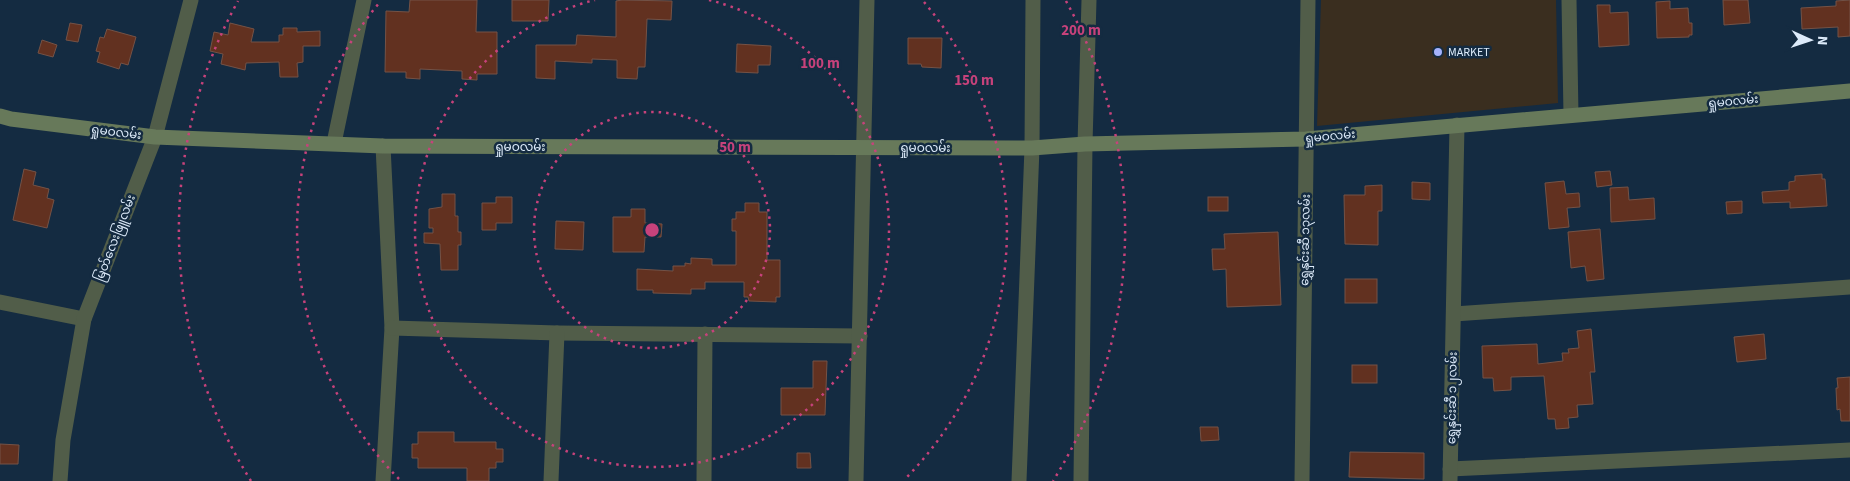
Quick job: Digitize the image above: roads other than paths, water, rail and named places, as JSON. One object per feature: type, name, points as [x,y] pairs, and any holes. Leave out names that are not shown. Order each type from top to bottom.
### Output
[{"type":"street","name":"မြတ်လေးဖြူလမ်း","points":[[60,481],[63,440],[84,319],[155,136],[191,0]]},
{"type":"street","points":[[334,144],[364,0]]},
{"type":"street","points":[[856,481],[867,0]]},
{"type":"street","points":[[1019,481],[1032,148],[1033,0]]},
{"type":"street","points":[[1081,481],[1085,144],[1089,0]]},
{"type":"street","name":"ရွှေနှင်းဆီ ၁၃လမ်း","points":[[1302,481],[1308,0]]},
{"type":"street","points":[[1569,0],[1571,115]]},
{"type":"street","name":"ရှုမဝလမ်း","points":[[0,116],[11,119],[155,136],[383,146],[1032,148],[1085,144],[1306,138],[1850,91]]},
{"type":"street","name":"ရွှေနှင်းဆီ ၁၂လမ်း","points":[[1450,475],[1456,124]]},
{"type":"street","points":[[383,146],[392,328],[384,481]]},
{"type":"street","points":[[1454,314],[1850,287]]},
{"type":"street","points":[[0,302],[84,319]]},
{"type":"street","points":[[392,328],[556,333],[860,336]]},
{"type":"street","points":[[551,481],[556,333]]},
{"type":"street","points":[[704,481],[705,334]]},
{"type":"street","points":[[1450,475],[1850,450]]},
{"type":"place","name":"MARKET","points":[[1438,52]]}]
